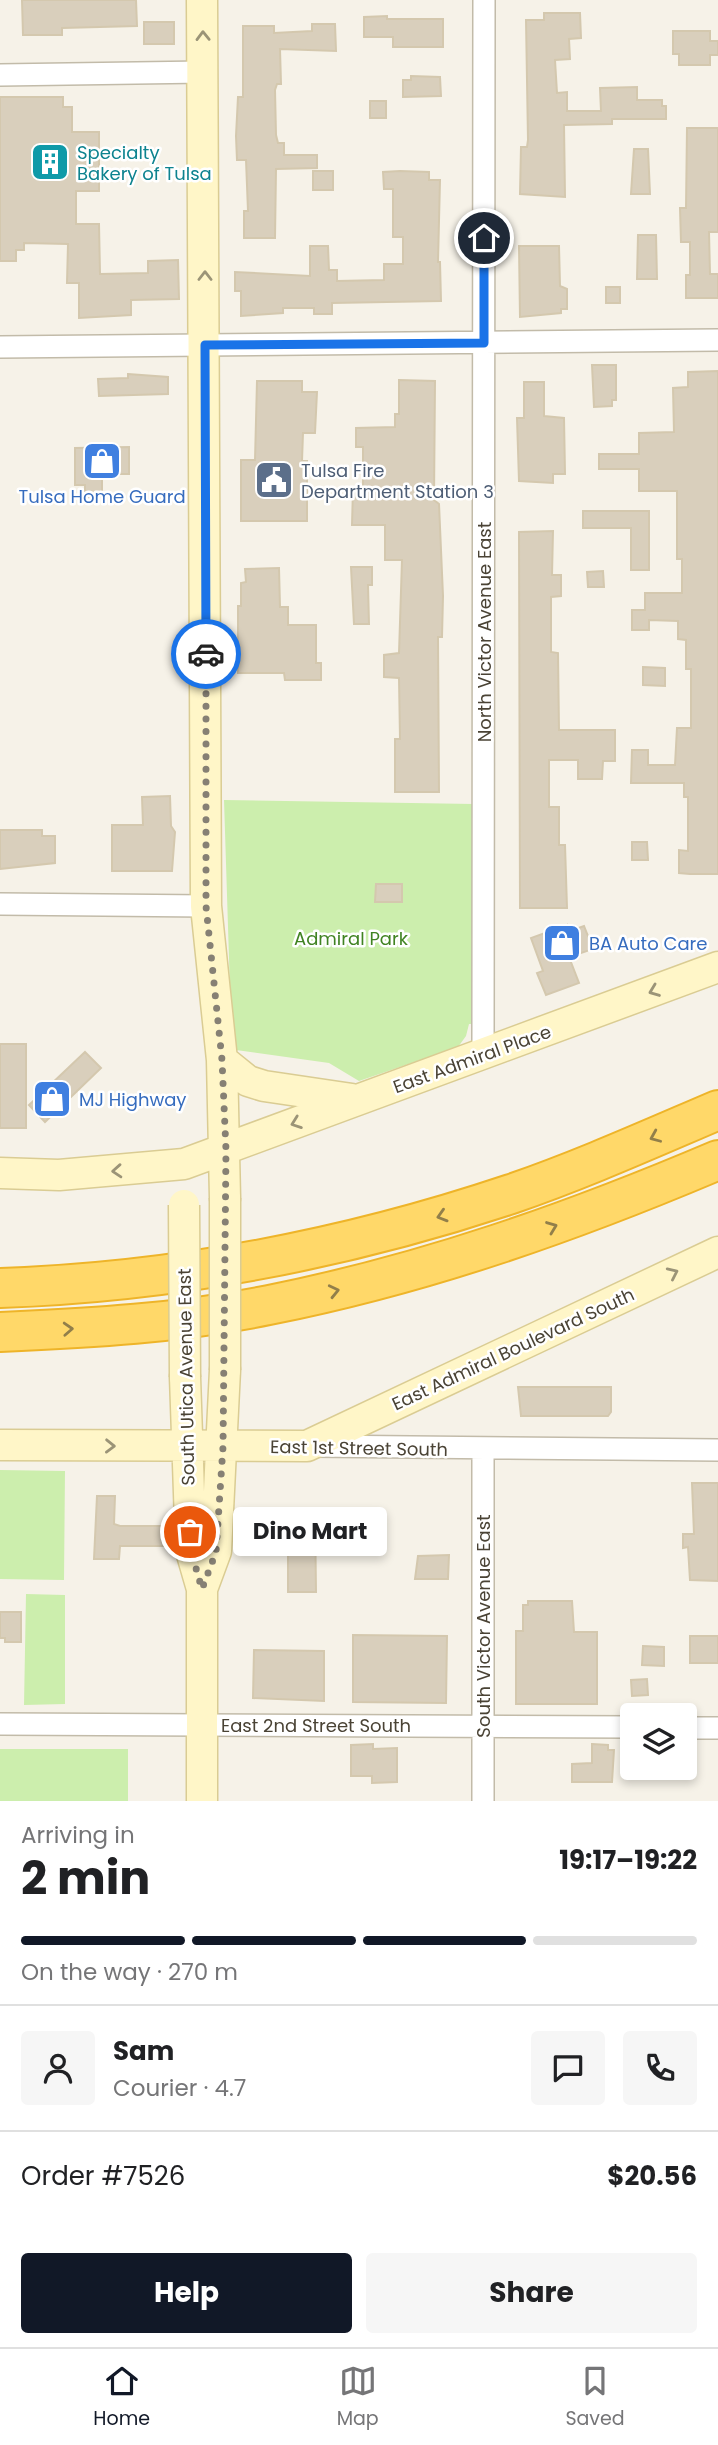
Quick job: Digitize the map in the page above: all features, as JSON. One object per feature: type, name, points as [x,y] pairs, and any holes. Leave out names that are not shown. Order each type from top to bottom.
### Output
[{"type":"highway","points":[[0,1288],[128,1278],[268,1258],[342,1243],[513,1193],[718,1110]]},
{"type":"highway","points":[[0,1332],[168,1321],[268,1306],[357,1285],[540,1231],[718,1160]]},
{"type":"main road","name":"South Utica Avenue East","points":[[202,0],[206,906],[222,1060],[226,1150],[223,1447],[216,1552],[202,1589]]},
{"type":"main road","name":"East Admiral Place","points":[[226,1150],[718,967]]},
{"type":"main road","points":[[222,1060],[248,1081],[264,1086],[360,1100]]},
{"type":"main road","points":[[0,1173],[59,1175],[184,1164],[226,1150]]},
{"type":"main road","name":"South Utica Avenue East","points":[[184,1164],[185,1447],[191,1551],[202,1589],[202,1801]]},
{"type":"main road","name":"East Admiral Boulevard South","points":[[307,1446],[718,1252]]},
{"type":"main road","name":"East 1st Street South","points":[[0,1445],[307,1446]]},
{"type":"street","name":"North Victor Avenue East","points":[[483,1055],[484,0]]},
{"type":"street","points":[[0,75],[204,72]]},
{"type":"street","points":[[0,347],[718,340]]},
{"type":"street","points":[[0,904],[206,906]]},
{"type":"street","name":"East 1st Street South","points":[[307,1446],[483,1450],[718,1450]]},
{"type":"street","name":"South Victor Avenue East","points":[[483,1450],[483,1801]]},
{"type":"street","name":"East 2nd Street South","points":[[0,1724],[620,1727]]},
{"type":"street","points":[[697,1728],[718,1728]]},
{"type":"green space","name":"Admiral Park","points":[[224,800],[474,804],[474,1024],[469,1024],[466,1036],[458,1047],[359,1081],[329,1063],[236,1050],[230,990]]},
{"type":"green space","points":[[0,1470],[65,1471],[64,1580],[0,1579]]},
{"type":"green space","points":[[26,1594],[65,1595],[65,1704],[24,1705]]},
{"type":"green space","points":[[0,1749],[128,1749],[128,1801],[0,1801]]},
{"type":"building","points":[[22,0],[136,0],[137,26],[62,28],[62,35],[23,35]]},
{"type":"building","points":[[544,13],[580,13],[581,38],[569,39],[570,59],[555,60],[557,93],[567,92],[567,111],[601,111],[600,88],[637,87],[637,100],[662,100],[662,106],[666,106],[666,119],[612,119],[612,124],[564,125],[565,197],[520,194],[521,147],[527,147],[528,140],[526,20],[544,20]]},
{"type":"building","points":[[387,16],[387,19],[443,19],[443,47],[393,47],[393,37],[364,37],[364,17]]},
{"type":"building","points":[[144,22],[174,22],[174,44],[144,44]]},
{"type":"building","points":[[312,24],[335,24],[336,51],[280,49],[281,84],[277,84],[275,90],[276,135],[278,143],[284,143],[284,155],[317,155],[317,168],[276,169],[275,238],[244,238],[244,211],[248,211],[246,160],[237,160],[236,136],[238,97],[243,97],[243,26],[274,26],[274,33],[312,31]]},
{"type":"building","points":[[673,31],[710,31],[710,41],[718,41],[718,55],[710,55],[710,65],[679,65],[679,54],[673,54]]},
{"type":"building","points":[[411,76],[440,77],[441,96],[403,97],[403,80],[411,80]]},
{"type":"building","points":[[0,97],[63,97],[63,107],[72,107],[72,132],[99,132],[99,191],[76,191],[76,224],[99,224],[100,274],[148,273],[148,261],[178,260],[179,299],[131,300],[131,315],[79,318],[79,283],[67,283],[68,244],[24,243],[24,250],[16,250],[16,261],[0,261]]},
{"type":"building","points":[[370,101],[386,101],[386,118],[370,118]]},
{"type":"building","points":[[687,128],[718,128],[718,232],[709,232],[710,274],[718,274],[718,298],[686,298],[686,275],[690,275],[690,242],[681,242],[680,208],[686,208]]},
{"type":"building","points":[[634,149],[648,149],[650,194],[631,194]]},
{"type":"building","points":[[313,171],[333,171],[333,190],[313,190]]},
{"type":"building","points":[[383,172],[429,172],[429,180],[440,180],[438,262],[441,301],[332,303],[332,314],[314,314],[314,308],[283,308],[283,313],[241,316],[241,291],[235,291],[235,272],[310,276],[310,246],[328,246],[329,270],[337,270],[337,281],[384,280],[384,264],[403,264],[403,237],[393,237],[393,189],[384,189]]},
{"type":"building","points":[[638,235],[656,235],[657,279],[637,279]]},
{"type":"building","points":[[519,246],[559,246],[560,286],[567,289],[567,309],[561,309],[561,313],[520,317]]},
{"type":"building","points":[[606,287],[620,287],[620,303],[606,303]]},
{"type":"building","points":[[592,365],[616,365],[616,400],[612,400],[612,406],[594,407]]},
{"type":"building","points":[[718,371],[718,874],[690,874],[679,873],[679,850],[688,851],[688,797],[684,797],[684,783],[631,783],[632,750],[648,750],[648,765],[675,765],[677,728],[691,728],[691,669],[686,669],[686,640],[678,639],[678,621],[649,620],[649,630],[632,630],[632,610],[645,610],[645,593],[682,593],[682,559],[677,559],[677,491],[639,491],[639,469],[599,469],[599,454],[639,454],[639,433],[674,432],[673,388],[688,387],[688,372]]},
{"type":"building","points":[[128,374],[168,377],[168,394],[99,396],[98,379],[128,378]]},
{"type":"building","points":[[399,380],[435,381],[434,500],[439,504],[443,596],[442,637],[438,637],[439,792],[395,792],[395,739],[400,739],[399,678],[384,677],[384,655],[399,653],[402,560],[385,560],[385,525],[352,525],[353,489],[363,489],[363,447],[356,447],[356,428],[395,427],[395,414],[399,414]]},
{"type":"building","points":[[257,381],[302,381],[302,392],[317,392],[315,433],[303,433],[302,461],[307,461],[307,521],[241,521],[241,460],[255,460]]},
{"type":"building","points":[[524,382],[544,382],[544,416],[564,418],[565,474],[553,474],[553,483],[519,481],[517,418],[524,418]]},
{"type":"building","name":"Tulsa Home Guard","points":[[129,447],[129,474],[102,474],[102,496],[85,497],[85,485],[75,485],[75,448]]},
{"type":"building","points":[[583,511],[649,511],[649,570],[631,570],[631,528],[583,528]]},
{"type":"building","points":[[553,531],[552,575],[561,575],[561,596],[551,597],[551,652],[558,653],[559,730],[615,730],[615,761],[603,761],[602,779],[578,779],[578,760],[549,760],[549,807],[559,807],[559,845],[565,845],[567,908],[520,908],[519,532]]},
{"type":"building","points":[[351,567],[372,567],[372,585],[368,585],[369,624],[354,624]]},
{"type":"building","points":[[279,568],[280,607],[288,607],[288,625],[316,625],[316,663],[321,663],[321,680],[285,680],[284,673],[238,673],[238,606],[241,606],[241,583],[246,582],[245,569]]},
{"type":"building","points":[[603,571],[604,587],[588,587],[587,572]]},
{"type":"building","points":[[643,667],[665,668],[665,686],[643,685]]},
{"type":"building","points":[[170,796],[171,826],[175,832],[172,871],[112,871],[112,825],[143,825],[142,797]]},
{"type":"building","points":[[0,830],[42,830],[42,836],[55,836],[55,863],[0,869]]},
{"type":"building","points":[[632,842],[647,842],[648,860],[632,860]]},
{"type":"building","points":[[376,884],[402,884],[402,902],[375,902]]},
{"type":"building","points":[[567,925],[567,932],[584,926],[593,949],[569,957],[579,983],[546,995],[537,973],[543,971],[531,938]]},
{"type":"building","points":[[0,1044],[26,1044],[26,1128],[0,1128]]},
{"type":"building","points":[[85,1052],[101,1068],[45,1122],[29,1105]]},
{"type":"building","points":[[518,1387],[611,1387],[611,1412],[608,1416],[521,1416]]},
{"type":"building","points":[[692,1483],[718,1483],[718,1581],[690,1580],[688,1547],[683,1548],[683,1534],[694,1534]]},
{"type":"building","points":[[97,1496],[115,1496],[114,1524],[170,1526],[170,1546],[120,1546],[119,1559],[94,1559]]},
{"type":"building","points":[[281,1512],[315,1512],[316,1592],[288,1592],[288,1555],[284,1555]]},
{"type":"building","points":[[449,1555],[448,1579],[415,1579],[418,1556]]},
{"type":"building","points":[[528,1601],[572,1601],[574,1632],[597,1632],[597,1704],[516,1704],[516,1631],[523,1631],[523,1605],[528,1605]]},
{"type":"building","points":[[0,1612],[21,1612],[21,1642],[5,1642],[5,1638],[0,1638]]},
{"type":"building","points":[[353,1635],[447,1636],[446,1703],[353,1702]]},
{"type":"building","points":[[690,1636],[718,1636],[718,1663],[690,1663]]},
{"type":"building","points":[[643,1646],[664,1647],[664,1666],[642,1665]]},
{"type":"building","points":[[254,1650],[324,1651],[324,1701],[253,1698]]},
{"type":"building","points":[[647,1679],[648,1695],[632,1696],[631,1680]]},
{"type":"building","points":[[373,1744],[373,1749],[397,1748],[397,1782],[372,1783],[372,1776],[351,1776],[351,1745]]},
{"type":"building","points":[[592,1744],[608,1745],[608,1750],[614,1750],[612,1782],[572,1782],[572,1764],[592,1763]]},
{"type":"way so far","points":[[190,1532],[191,1551],[202,1589],[216,1552],[223,1447],[226,1150],[222,1060],[206,906],[206,654]]},
{"type":"place","name":"Specialty Bakery of Tulsa","points":[[50,162]]},
{"type":"place","name":"Tulsa Home Guard","points":[[102,461]]},
{"type":"place","name":"Tulsa Fire Department Station 3","points":[[274,480]]},
{"type":"place","name":"BA Auto Care","points":[[562,943]]},
{"type":"place","name":"MJ Highway","points":[[52,1099]]},
{"type":"place","name":"Dino Mart","points":[[190,1532]]},
{"type":"route","points":[[206,654],[205,345],[484,343],[484,238]]}]
